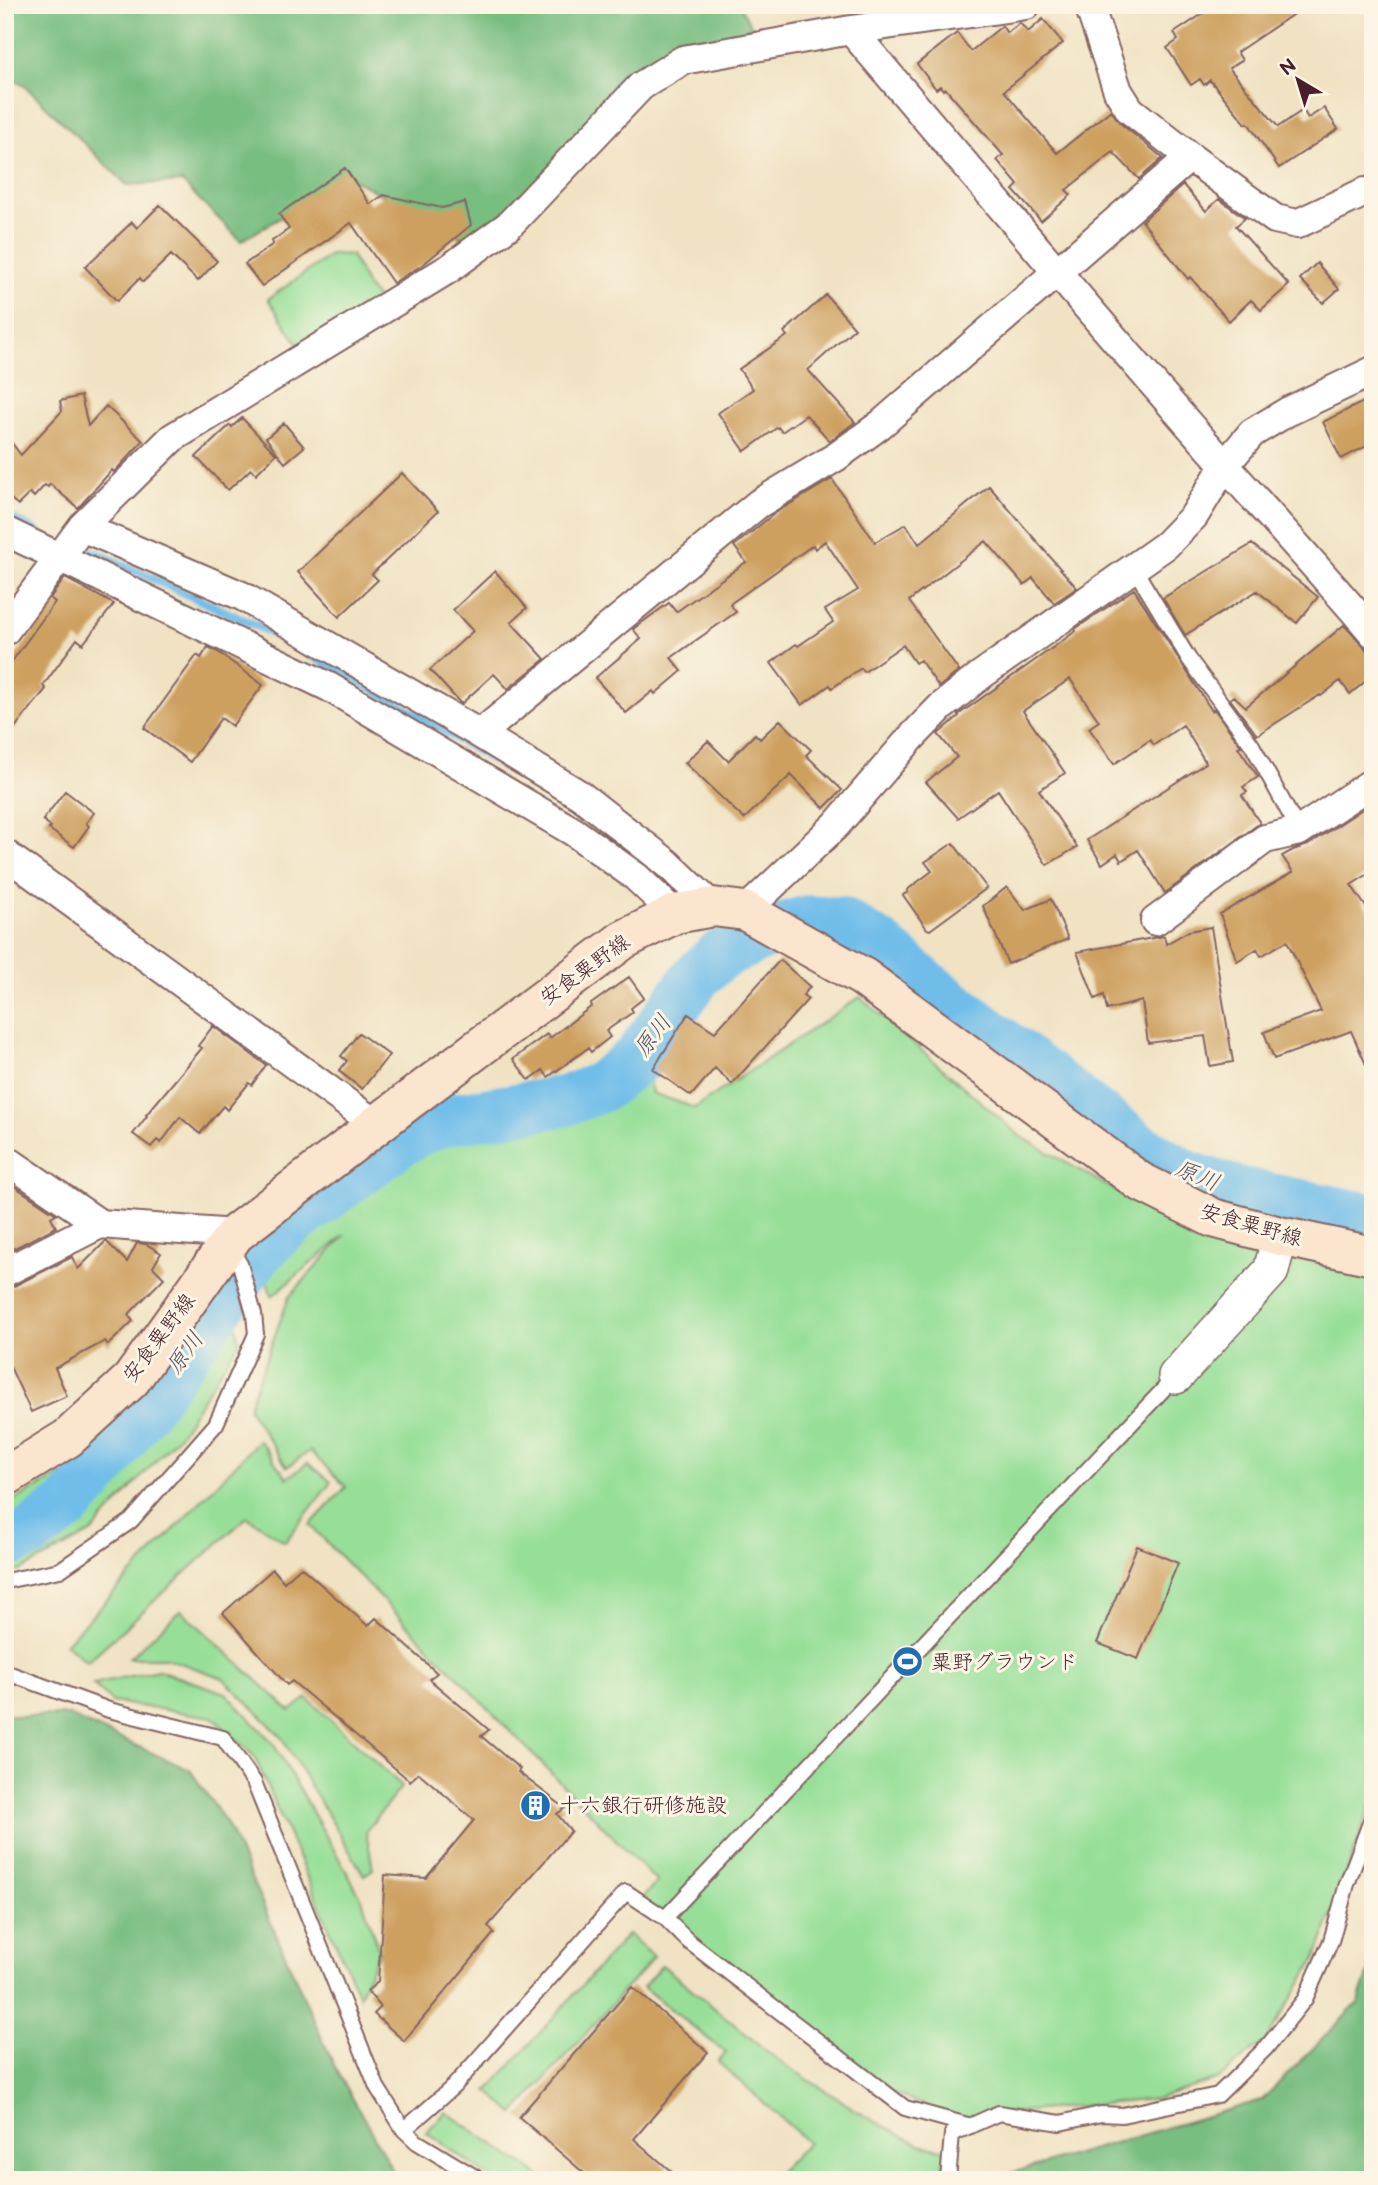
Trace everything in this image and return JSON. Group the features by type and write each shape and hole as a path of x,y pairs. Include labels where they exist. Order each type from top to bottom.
{"main road":[{"name":"安食粟野線","path":"5,1477 68,1438 131,1380 235,1248 377,1125 623,940 675,914 739,912 863,977 1139,1181 1213,1218 1373,1256"}],"street":[{"path":"5,631 82,527 172,438 450,268 509,225 641,86 683,60 962,10 1026,5"},
{"path":"1089,5 1118,91 1130,110 1275,219 1297,224 1365,192 1373,196"},
{"path":"851,30 1057,273 1373,633"},
{"path":"481,734 758,504 836,457 880,425 1190,157"},
{"path":"82,527 242,596 481,734 580,795 667,863 739,912 836,825 910,739 942,707 981,675 1166,545 1194,516 1225,465 1252,433 1287,412 1373,371"},
{"path":"5,531 329,687 574,832 636,877 675,914"},
{"path":"1155,921 1265,839 1299,831 1373,782"},
{"path":"5,854 377,1125"},
{"path":"5,1159 100,1224 235,1248"},
{"path":"5,1272 100,1224"},
{"path":"1176,1376 1271,1270 1280,1236"}],"lane":[{"path":"1134,568 1189,659 1252,745 1299,831"},
{"path":"5,1580 60,1570 131,1521 216,1424 256,1334 254,1314 235,1248"},
{"path":"665,1918 1176,1376"},
{"path":"5,1672 109,1710 223,1738 254,1782 377,2087 404,2130 416,2142 480,2180"},
{"path":"948,2180 952,2134 999,2113 1060,2123 1101,2114 1122,2115 1218,2095 1266,2048 1306,1999 1331,1941 1373,1815"},
{"path":"404,2130 454,2087 626,1892 665,1918 688,1941 905,2108 971,2126"}],"green space":[{"path":"5,5 739,5 752,27 659,65 474,245 349,177 241,241 182,182 127,185 23,84 5,75"},
{"path":"332,254 351,255 368,288 380,302 308,359 268,299"},
{"name":"粟野グラウンド","path":"860,997 1020,1136 1155,1213 1249,1247 1373,1275 1373,1799 1316,1958 1267,2039 1218,2079 1156,2099 955,2118 874,2085 637,1904 657,1882 310,1525 346,1487 310,1451 287,1467 248,1408 289,1297 345,1235 272,1296 255,1248 396,1133 464,1109 604,1089 629,1061 648,1076 652,1093 695,1108"},
{"path":"229,1285 239,1342 180,1434 91,1533 20,1571 5,1571 5,1505 72,1469 125,1413"},
{"path":"259,1440 287,1478 308,1463 331,1482 285,1542 247,1517 87,1662 65,1644"},
{"path":"181,1610 290,1711 307,1698 402,1786 366,1831 373,1869 364,1875 280,1735 223,1678 166,1658 129,1658"},
{"path":"158,1670 226,1693 273,1743 362,1899 379,1952 359,1996 254,1756 212,1717 112,1702 93,1684"},
{"path":"5,1714 68,1715 190,1770 227,1824 333,2063 398,2180 5,2180"},
{"path":"628,1934 654,1957 514,2114 488,2091"},
{"path":"1373,1959 1373,2180 987,2180 1262,2100 1359,2002"},
{"path":"662,1965 779,2061 868,2118 919,2144 946,2150 939,2180 771,2180 808,2142 718,2062 726,2053 643,1987"},
{"path":"446,2112 546,2180 494,2180 426,2132"}],"building":[{"path":"1216,5 1307,5 1237,52 1242,60 1229,68 1278,127 1303,110 1308,118 1324,108 1338,129 1279,168 1248,123 1246,124 1210,80 1204,85 1200,79 1191,85 1167,48 1178,40 1174,33"},
{"path":"1043,19 1063,43 1004,91 1057,153 1111,110 1120,123 1163,158 1139,179 1113,152 1066,190 1071,195 1041,221 1013,190 1018,185 997,160 1003,155 945,88 943,90 940,86 936,89 917,64 957,33 971,51 1002,26 1007,33 1020,23 1028,32"},
{"path":"345,168 370,204 384,195 442,208 465,202 471,225 421,266 393,283 351,223 262,286 245,264 289,229 279,214"},
{"path":"1183,185 1206,211 1219,199 1245,218 1236,226 1289,285 1261,310 1251,300 1229,321 1190,277 1188,279 1142,221"},
{"path":"160,205 217,261 198,281 171,255 143,282 140,278 117,301 85,267 132,222 137,228"},
{"path":"1317,263 1339,289 1323,303 1300,279"},
{"path":"826,295 855,328 808,370 855,422 830,441 806,415 782,432 778,427 745,451 718,413 753,389 739,369 787,336 784,332"},
{"path":"81,396 88,426 106,406 143,441 78,508 50,484 48,487 45,485 34,497 30,493 18,505 5,494 5,434 21,455 62,411 60,401"},
{"path":"1373,397 1373,443 1341,459 1323,422"},
{"path":"242,418 276,454 256,474 251,469 228,490 196,457 230,425 232,427"},
{"path":"284,423 304,447 285,463 266,438"},
{"path":"402,473 438,511 372,574 378,580 339,617 298,572"},
{"path":"832,479 875,542 906,524 919,544 989,486 1077,588 1054,603 1033,578 1024,585 986,541 909,601 959,671 939,687 920,660 915,663 903,645 864,672 861,668 802,705 771,663 833,622 825,610 858,590 825,541 815,549 813,545 730,604 736,612 671,658 682,671 655,694 653,691 626,713 595,678 641,639 633,629 669,603 676,612 746,562 734,546 775,513"},
{"path":"1252,544 1318,597 1297,623 1257,591 1185,635 1163,598"},
{"path":"495,571 527,608 511,622 545,659 508,689 494,674 461,704 430,670 473,631 453,610"},
{"path":"65,578 114,604 83,644 77,639 43,686 46,689 5,740 5,671 55,602 50,598"},
{"path":"1134,589 1212,711 1214,709 1241,746 1238,747 1258,777 1243,787 1247,792 1242,795 1260,823 1165,893 1138,850 1121,861 1117,854 1102,864 1087,840 1206,763 1183,725 1154,745 1150,740 1114,764 1089,728 1099,721 1070,679 1023,711 1065,773 1039,790 1077,847 1047,865 998,790 958,818 926,782 957,757 938,734 958,715"},
{"path":"1344,625 1373,657 1373,675 1350,694 1340,681 1321,696 1257,735 1230,699 1234,696 1246,707"},
{"path":"208,647 263,685 232,726 221,718 190,762 144,728 197,655 201,658"},
{"path":"780,720 811,750 806,755 842,790 824,808 791,775 744,819 685,763 708,741 728,761 755,734 760,739"},
{"path":"65,791 94,813 86,823 89,826 74,847 49,829 51,827 43,820"},
{"path":"1373,802 1373,871 1351,885 1373,917 1373,1080 1351,1031 1274,1059 1264,1032 1321,1011 1287,941 1261,956 1257,949 1237,961 1220,914 1293,872 1282,856 1308,845"},
{"path":"953,843 987,888 930,930 903,895 932,871 925,862"},
{"path":"1007,887 1025,910 1051,899 1068,939 1008,964 983,906"},
{"path":"1211,927 1233,1062 1210,1066 1205,1036 1148,1043 1142,1001 1107,1010 1104,995 1095,999 1077,952 1164,936 1166,944 1189,931"},
{"path":"780,960 810,987 803,995 808,999 732,1084 715,1068 691,1096 653,1069 688,1014 715,1032"},
{"path":"629,977 644,998 631,1008 633,1012 606,1031 610,1037 591,1052 588,1048 548,1077 543,1070 529,1080 513,1059 547,1034 550,1038"},
{"path":"213,1026 266,1065 252,1085 249,1083 227,1110 223,1106 200,1134 180,1117 161,1143 157,1140 151,1147 133,1134 202,1048 198,1046"},
{"path":"359,1033 389,1055 362,1089 339,1071 347,1061 341,1056"},
{"path":"5,1180 56,1214 51,1217 56,1227 5,1253"},
{"path":"106,1241 127,1262 137,1243 146,1244 161,1253 153,1267 164,1278 128,1315 133,1321 108,1345 105,1341 55,1368 67,1396 31,1412 5,1356 5,1288 72,1257 78,1269"},
{"path":"1137,1546 1178,1563 1138,1659 1097,1643"},
{"name":"十六銀行研修施設","path":"301,1567 368,1626 376,1618 437,1673 429,1679 489,1730 481,1736 520,1769 518,1772 565,1808 557,1814 571,1831 488,1926 494,1933 404,2041 374,2014 381,2007 367,1991 378,1982 385,1875 426,1878 474,1820 419,1773 410,1781 292,1681 287,1685 223,1613 273,1569 284,1582"},
{"path":"632,1987 708,2052 634,2139 681,2180 592,2180 519,2117"}],"waterway":[{"path":"5,515 38,532"},
{"path":"92,551 268,631 569,804"},
{"name":"原川","path":"5,1543 28,1535 66,1508 100,1470 257,1254 281,1230 393,1146 423,1128 450,1119 565,1101 601,1087 637,1059 697,976 719,956 773,930 806,921 841,922 882,947 925,984 1140,1148 1187,1176 1239,1192 1373,1219"}],"place":[{"name":"粟野グラウンド","path":"908,1662"},
{"name":"十六銀行研修施設","path":"536,1805"}]}
